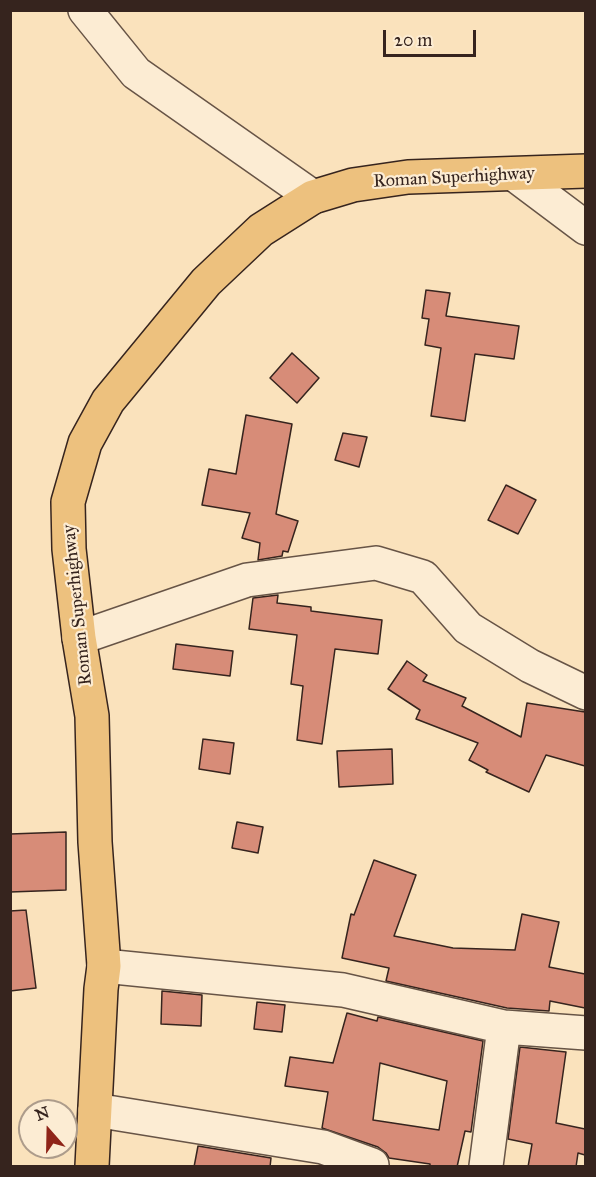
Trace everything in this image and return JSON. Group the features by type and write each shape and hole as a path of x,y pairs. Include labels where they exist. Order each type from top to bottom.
{"main road":[{"name":"Roman Superhighway","path":"92,1167 104,966 95,842 92,716 79,638 69,549 68,502 85,443 108,401 206,282 261,230 313,197 353,184 408,177 585,171"}],"street":[{"path":"85,10 136,73 313,197"},
{"path":"514,174 585,228"},
{"path":"79,638 247,580 376,563 423,577 468,628 530,666 585,693"},
{"path":"104,966 343,990 504,1027 585,1033"},
{"path":"486,1167 504,1027"},
{"path":"95,1110 323,1147 372,1165"}],"building":[{"path":"426,290 450,293 446,316 519,326 514,359 475,354 465,421 431,416 441,348 425,345 429,319 422,318"},
{"path":"292,353 319,378 297,403 270,378"},
{"path":"246,415 292,424 276,514 298,521 288,552 283,551 282,556 258,560 260,543 242,538 250,513 202,505 209,469 236,474"},
{"path":"343,433 367,437 359,467 335,460"},
{"path":"506,485 536,500 518,534 488,520"},
{"path":"278,595 277,603 311,607 311,611 382,620 378,654 335,649 322,744 297,740 303,686 291,684 297,635 249,629 253,598"},
{"path":"176,644 233,651 230,676 173,669"},
{"path":"407,661 427,675 423,681 466,698 462,706 521,737 527,703 585,712 585,766 546,755 529,792 486,772 488,770 469,760 478,743 416,719 420,710 388,689"},
{"path":"203,739 234,743 230,774 199,769"},
{"path":"392,749 393,784 339,787 337,751"},
{"path":"237,822 263,827 258,853 232,848"},
{"path":"66,832 66,890 10,892 10,834"},
{"path":"374,860 416,875 394,936 453,948 515,950 522,914 559,922 549,967 585,974 585,1008 550,1001 549,1011 507,1008 386,981 389,968 342,958 351,914 354,915"},
{"path":"26,910 36,988 10,991 10,911"},
{"path":"162,991 202,995 201,1026 161,1024"},
{"path":"257,1002 285,1005 282,1032 254,1029"},
{"path":"347,1013 377,1021 378,1017 483,1041 471,1132 465,1131 457,1167 430,1167 430,1164 389,1158 378,1147 322,1128 328,1092 285,1086 290,1057 333,1063","holes":["380,1063 447,1081 439,1130 373,1120"]},
{"path":"520,1047 566,1052 556,1123 585,1129 585,1155 578,1153 576,1167 528,1167 532,1144 508,1139"},
{"path":"198,1146 271,1158 270,1167 194,1167"}]}
